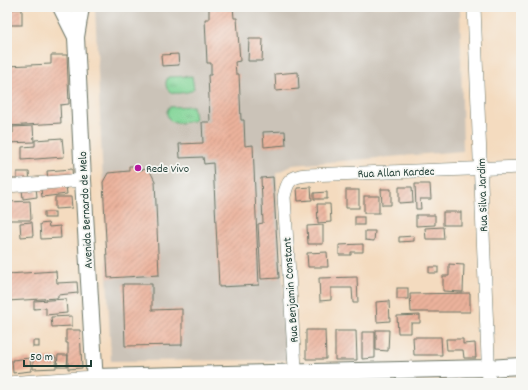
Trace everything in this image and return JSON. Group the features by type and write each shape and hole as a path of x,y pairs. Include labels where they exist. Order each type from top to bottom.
{"main road":[{"path":"61,7 76,37"},
{"path":"76,37 80,7"},
{"name":"Avenida Bernardo de Melo","path":"76,37 94,380"},
{"path":"94,380 488,375 521,366"}],"street":[{"name":"Rua Silva Jardim","path":"474,7 488,375"},
{"name":"Rua Allan Kardec","path":"284,197 286,187 290,180 298,175 521,167"},
{"path":"7,186 83,180"},
{"name":"Rua Benjamin Constant","path":"284,197 296,378"},
{"path":"7,383 94,380"}],"shaded area":[{"path":"95,7 460,7 463,151 293,165 276,173 288,360 111,361"}],"green space":[{"path":"192,76 194,89 192,91 175,93 169,91 166,87 168,77"},
{"path":"193,106 195,119 193,121 176,123 172,122 167,116 169,107"}],"building":[{"path":"209,7 233,7 234,18 237,18 240,61 235,62 236,74 239,74 241,120 244,120 245,146 253,145 259,285 219,287 213,163 204,164 203,157 180,158 179,144 203,143 202,122 210,122 208,75 211,75 211,63 207,63 205,19 209,19"},
{"path":"7,9 22,9 22,25 7,25"},
{"path":"249,39 263,39 262,61 248,61"},
{"path":"178,54 179,65 162,66 161,55"},
{"path":"51,55 67,55 69,104 60,105 61,123 7,126 7,66 51,64"},
{"path":"298,72 299,89 276,91 275,74"},
{"path":"33,126 34,142 7,143 7,134 13,133 13,127"},
{"path":"285,131 286,145 264,147 263,132"},
{"path":"62,138 64,157 22,160 22,147 35,146 35,140"},
{"path":"129,166 137,166 137,170 149,169 155,181 159,275 108,278 103,182 108,173 129,171"},
{"path":"72,169 73,178 48,181 47,171"},
{"path":"17,172 29,172 30,182 17,183"},
{"path":"273,177 279,278 261,279 258,224 263,223 261,178"},
{"path":"415,184 430,184 431,199 420,199 421,209 416,209"},
{"path":"66,186 67,194 42,197 41,189"},
{"path":"36,187 37,197 23,199 22,189"},
{"path":"311,187 312,200 298,201 297,188"},
{"path":"399,187 412,187 413,202 399,203"},
{"path":"381,189 391,189 391,205 382,205"},
{"path":"346,190 359,190 359,208 346,208"},
{"path":"327,192 327,199 314,199 314,193"},
{"path":"364,196 379,196 379,213 364,213"},
{"path":"55,197 71,197 72,208 55,209"},
{"path":"30,201 31,220 7,220 7,202"},
{"path":"317,204 330,204 331,222 318,223"},
{"path":"44,212 55,212 55,218 44,218"},
{"path":"443,212 461,212 461,225 443,225"},
{"path":"416,215 435,215 435,225 416,226"},
{"path":"355,217 364,217 364,225 355,225"},
{"path":"32,222 33,236 21,237 20,223"},
{"path":"48,223 49,227 60,226 61,238 41,239 40,224"},
{"path":"323,225 323,244 308,244 307,226"},
{"path":"443,227 444,239 426,239 425,228"},
{"path":"365,231 375,231 374,241 365,240"},
{"path":"414,236 414,241 399,242 399,237"},
{"path":"363,244 363,252 351,252 351,255 339,255 339,245"},
{"path":"327,252 328,267 308,267 307,253"},
{"path":"449,264 464,265 463,292 443,291 443,276 449,276"},
{"path":"429,267 438,267 438,273 429,273"},
{"path":"56,271 57,283 77,282 78,293 58,295 58,298 7,301 7,274"},
{"path":"357,277 358,303 353,303 352,288 331,288 331,300 320,301 319,278"},
{"path":"123,284 152,284 152,310 182,309 182,345 125,346"},
{"path":"397,288 408,288 408,299 397,299"},
{"path":"470,293 470,312 411,312 410,294"},
{"path":"66,299 67,313 46,315 46,308 34,309 34,301"},
{"path":"389,301 390,321 377,322 376,302"},
{"path":"420,315 420,323 411,323 411,333 398,333 397,316"},
{"path":"72,316 72,326 52,327 51,317"},
{"path":"66,330 80,330 82,368 68,369 68,343 66,343"},
{"path":"306,330 325,330 326,359 306,359"},
{"path":"376,330 389,330 388,351 376,350"},
{"path":"335,331 356,331 357,360 335,360"},
{"path":"362,332 375,332 375,358 362,359"},
{"path":"413,337 441,337 442,355 414,355"},
{"path":"446,339 463,339 463,344 475,343 476,358 464,358 463,350 447,350"},
{"path":"33,341 39,341 39,347 33,347"},
{"path":"58,355 68,355 67,366 57,366"},
{"path":"56,357 56,368 33,369 33,358"},
{"path":"30,358 31,371 13,373 12,360"},
{"path":"467,376 467,383 441,383 441,377"}],"place":[{"name":"Rede Vivo","path":"138,168"}]}
